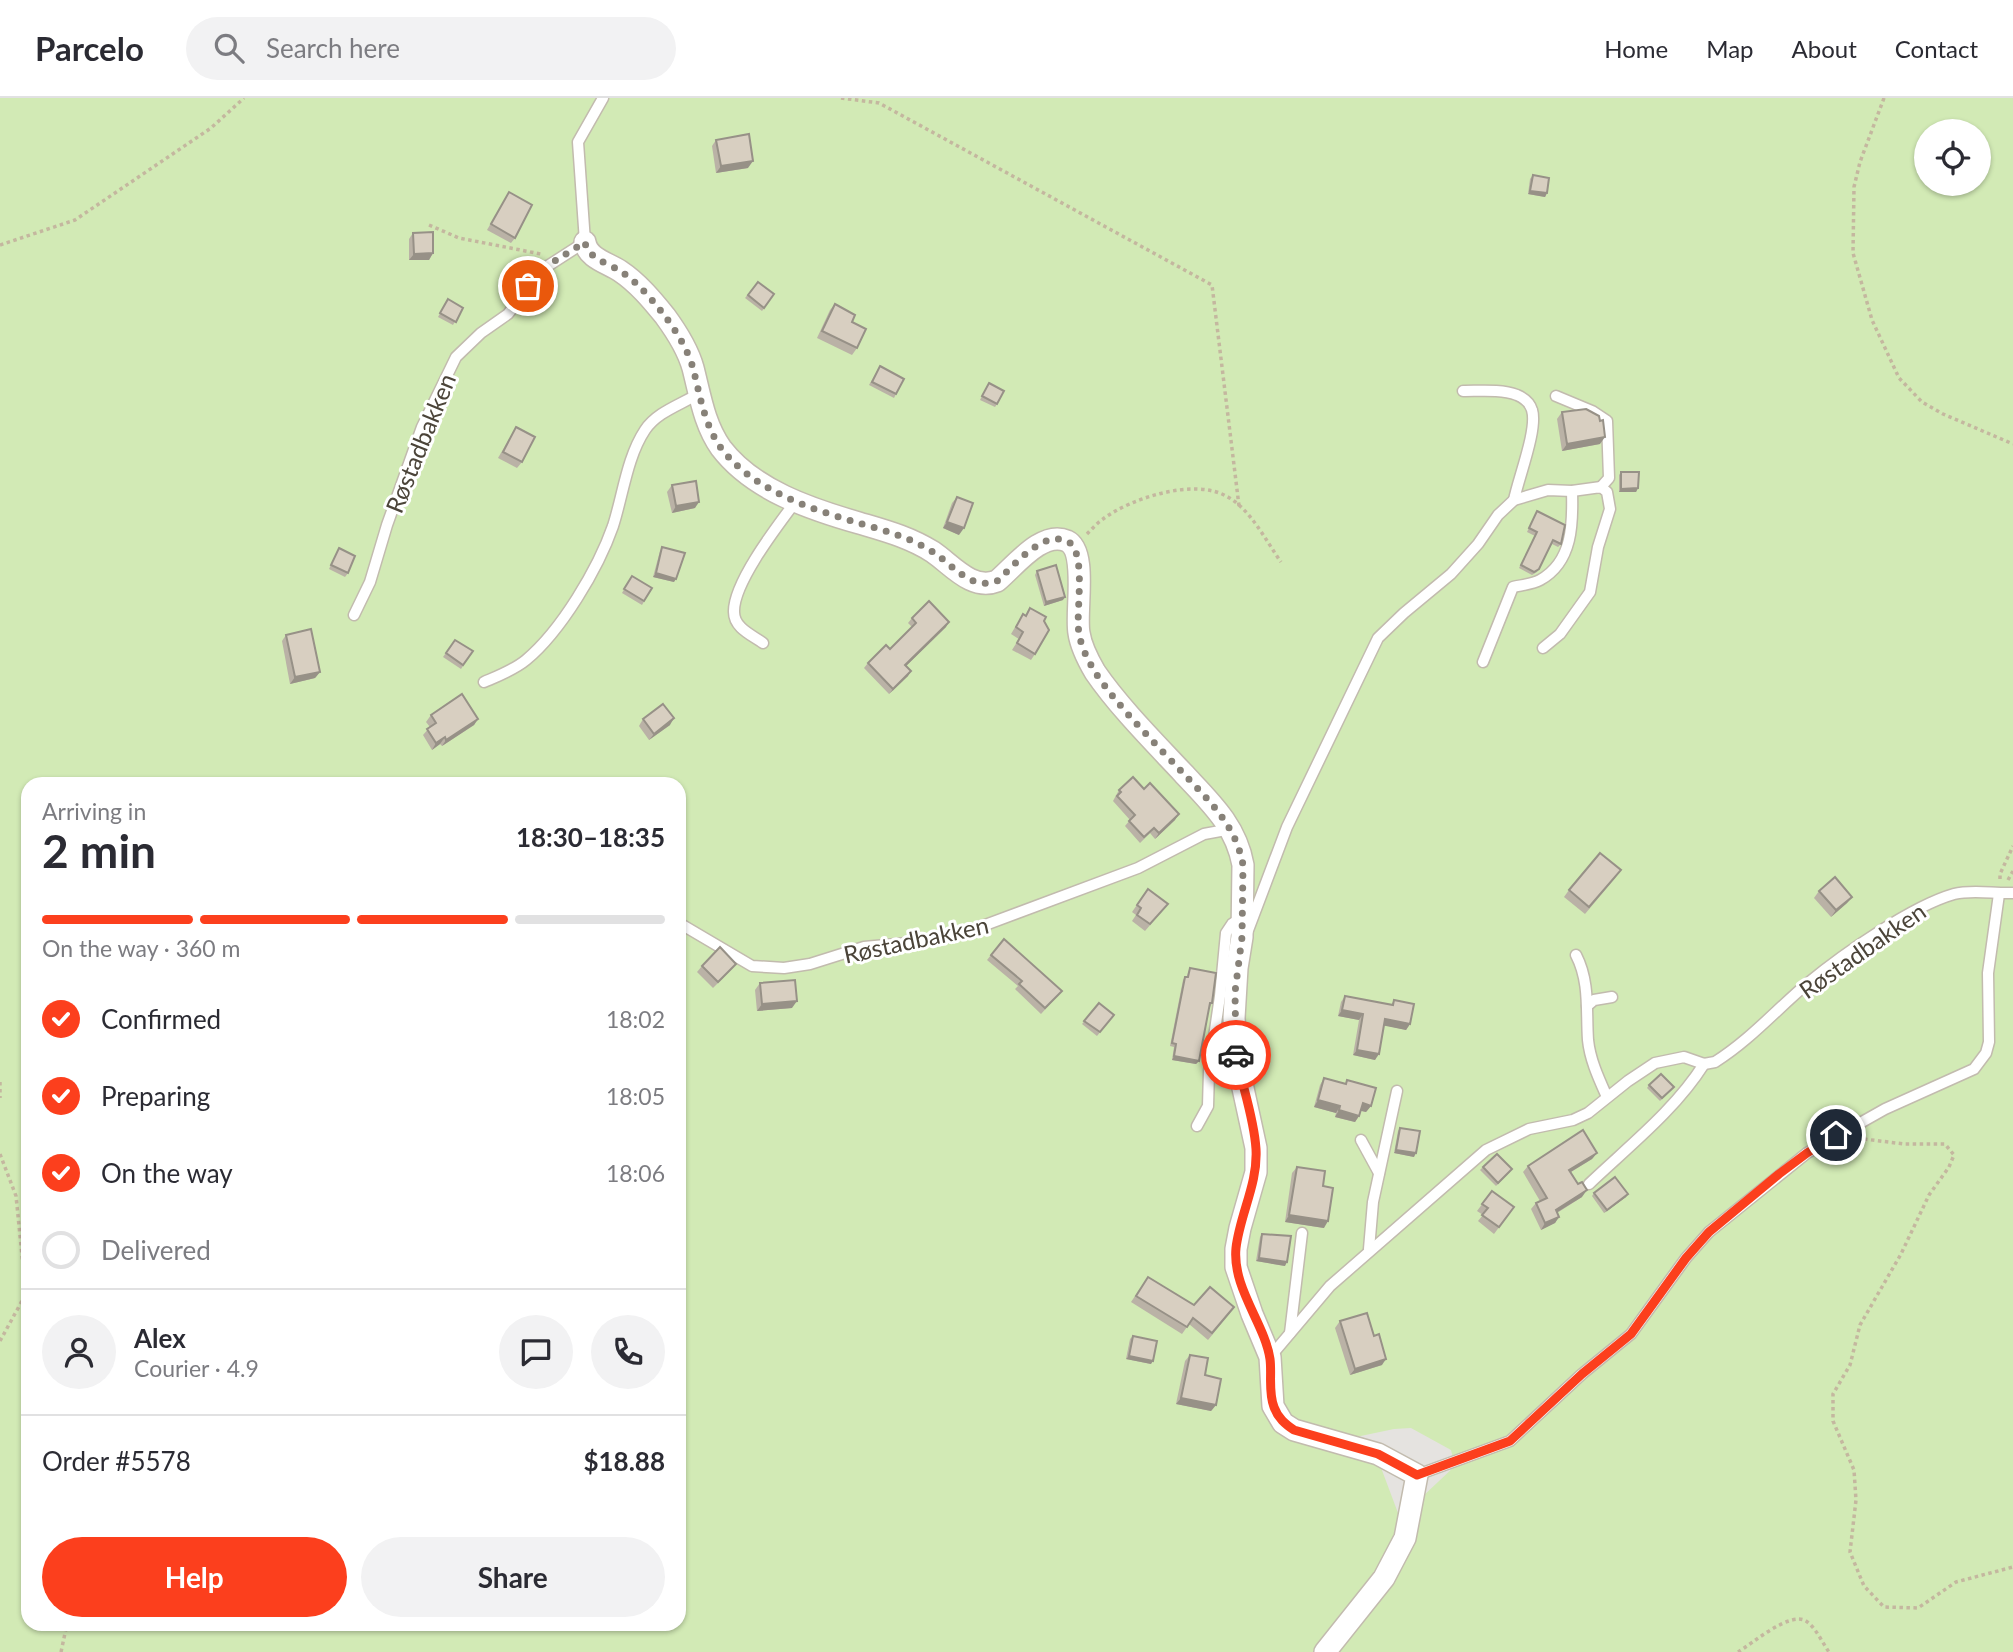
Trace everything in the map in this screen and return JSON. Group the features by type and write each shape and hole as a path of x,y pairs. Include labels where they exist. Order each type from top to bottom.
{"street":[{"path":"585,242 589,252 622,272 666,318 688,355 698,394 715,437 728,455 751,477 796,501 859,524 897,533 934,553 965,577 978,583 989,584 997,581 1041,542 1057,539 1069,542 1075,549 1079,563 1078,632 1088,659 1097,674 1210,801 1231,829 1243,865 1235,992 1236,1056 1256,1148 1256,1172 1240,1228 1236,1267 1270,1357 1273,1406 1283,1423 1294,1430 1378,1454 1417,1475 1405,1538 1384,1578 1325,1652"}],"lane":[{"path":"585,242 578,142 603,98"},
{"name":"Røstadbakken","path":"354,615 370,582 409,461 444,377 456,357 481,333 508,314 542,269 585,242"},
{"path":"1463,391 1504,391 1518,395 1533,411 1533,424 1514,500"},
{"path":"484,682 525,662 562,622 606,542 645,429 656,417 698,394"},
{"path":"1197,1126 1208,1106 1209,1071 1226,933 1232,924 1241,928 1252,923 1287,827 1373,647 1386,629 1451,574 1478,544 1498,515 1514,500 1548,490 1572,491 1601,487 1609,478 1607,421 1592,411 1556,396"},
{"path":"1543,648 1560,634 1590,592 1598,547 1610,509 1607,492 1601,487"},
{"path":"1483,662 1513,587 1540,580 1561,563 1570,540 1572,491"},
{"path":"763,643 740,627 733,613 738,595 755,560 796,501"},
{"name":"Røstadbakken","path":"686,927 752,965 784,968 810,964 864,947 927,941 961,934 1138,867 1204,834 1231,829"},
{"name":"Røstadbakken","path":"1589,1184 1668,1109 1704,1064 1715,1062 1728,1054 1774,1016 1808,983 1917,909 1957,893 2013,893"},
{"path":"1417,1475 1510,1441 1582,1374 1631,1334 1686,1258 1709,1232 1807,1153 1885,1109 1974,1069 1986,1053 1989,1042 1988,973 1999,894"},
{"path":"1576,955 1586,984 1588,1042 1596,1072 1607,1097"},
{"path":"1587,1006 1594,1000 1612,997"},
{"path":"1270,1357 1290,1336 1307,1311 1369,1249 1492,1146 1529,1129 1573,1120 1588,1113 1655,1063 1684,1058 1704,1064"},
{"path":"1369,1249 1373,1202 1396,1091"},
{"path":"1361,1140 1379,1173"},
{"path":"1290,1336 1301,1233"}],"path":[{"path":"0,245 75,220 211,128 244,98"},
{"path":"841,98 879,103 1212,285 1240,506"},
{"path":"1884,98 1853,187 1853,253 1872,320 1899,378 1922,402 2013,444"},
{"path":"429,225 458,237 495,247 535,252 555,260"},
{"path":"1075,549 1104,518 1152,495 1176,490 1213,491 1227,496 1240,506 1281,562"},
{"path":"1999,894 2000,874 2013,846"},
{"path":"0,1082 0,1098"},
{"path":"1836,1135 1904,1144 1945,1144 1954,1155 1949,1167 1929,1195 1901,1254 1860,1325 1850,1365 1833,1394 1833,1421 1854,1469 1856,1500 1850,1552 1864,1586 1884,1607 1917,1608 1956,1582 2013,1567"},
{"path":"0,1154 16,1196 21,1246"},
{"path":"0,1341 21,1304"},
{"path":"1738,1652 1794,1618 1805,1620 1829,1652"},
{"path":"61,1652 66,1631"}],"green space":[{"path":"0,98 2013,98 2013,1652 0,1652"}],"shaded area":[{"path":"1411,1428 1451,1450 1455,1466 1401,1521 1380,1465 1356,1437"}],"building":[{"path":"749,134 753,161 721,166 716,140"},
{"path":"1533,175 1549,178 1547,193 1530,191"},
{"path":"509,192 532,205 515,238 491,224"},
{"path":"433,232 433,253 414,254 413,233"},
{"path":"758,282 774,294 764,308 748,295"},
{"path":"448,299 463,308 456,322 440,313"},
{"path":"835,304 855,315 852,322 866,329 857,348 822,331"},
{"path":"880,366 904,379 896,394 872,382"},
{"path":"989,383 1004,391 997,404 982,396"},
{"path":"1586,409 1599,416 1600,421 1603,420 1605,437 1567,444 1562,412"},
{"path":"516,427 535,437 522,462 503,452"},
{"path":"1621,472 1639,472 1638,488 1621,489"},
{"path":"696,481 699,502 676,506 672,485"},
{"path":"957,497 973,503 964,528 947,522"},
{"path":"1537,511 1565,525 1561,544 1553,540 1539,569 1534,572 1521,565 1537,532 1529,528"},
{"path":"662,547 685,553 676,579 656,573"},
{"path":"339,548 355,556 348,573 331,565"},
{"path":"1056,565 1065,597 1046,602 1037,571"},
{"path":"632,576 652,588 644,601 624,589"},
{"path":"929,601 949,622 905,665 911,671 893,689 868,663 886,645 890,649 916,623 912,618"},
{"path":"1030,608 1046,617 1044,621 1049,630 1035,654 1017,643 1023,632 1016,627"},
{"path":"311,629 320,672 295,677 286,635"},
{"path":"455,640 473,651 463,665 446,653"},
{"path":"462,694 478,719 446,740 445,737 436,743 427,729 436,723 431,715"},
{"path":"663,704 674,718 654,734 643,719"},
{"path":"1133,777 1144,789 1150,783 1179,814 1159,833 1154,828 1144,837 1129,821 1135,815 1117,796 1121,792 1119,790"},
{"path":"1600,853 1621,870 1589,907 1569,890"},
{"path":"1835,877 1852,897 1836,910 1819,891"},
{"path":"1148,889 1168,904 1150,924 1137,915 1141,908 1137,905"},
{"path":"1004,939 1062,991 1045,1008 1019,984 1022,981 991,955"},
{"path":"720,947 736,964 718,982 702,966"},
{"path":"1190,968 1216,973 1199,1061 1174,1056 1176,1044 1172,1043 1185,977 1188,977"},
{"path":"795,980 797,1001 762,1004 760,983"},
{"path":"1345,996 1393,1005 1394,1000 1414,1004 1410,1024 1385,1019 1379,1054 1357,1050 1363,1014 1342,1010"},
{"path":"1099,1003 1114,1015 1100,1032 1084,1021"},
{"path":"1661,1074 1674,1087 1662,1098 1649,1085"},
{"path":"1324,1078 1346,1084 1347,1080 1376,1088 1371,1106 1363,1103 1359,1116 1339,1110 1340,1106 1318,1100"},
{"path":"1400,1128 1420,1131 1416,1153 1396,1150"},
{"path":"1583,1130 1597,1153 1569,1170 1578,1184 1582,1182 1587,1190 1556,1210 1559,1217 1545,1223 1536,1203 1547,1198 1528,1166"},
{"path":"1497,1154 1512,1169 1498,1183 1483,1167"},
{"path":"1297,1167 1325,1171 1323,1186 1333,1188 1328,1221 1289,1215"},
{"path":"1615,1177 1628,1194 1607,1210 1594,1193"},
{"path":"1492,1191 1514,1207 1499,1227 1482,1215 1488,1208 1482,1204"},
{"path":"1262,1234 1291,1236 1287,1262 1259,1258"},
{"path":"1148,1277 1194,1305 1210,1287 1234,1307 1212,1333 1193,1318 1187,1327 1136,1296"},
{"path":"1367,1313 1374,1336 1379,1334 1386,1359 1355,1369 1340,1321"},
{"path":"1133,1336 1157,1341 1153,1361 1129,1356"},
{"path":"1190,1355 1208,1358 1205,1375 1221,1379 1216,1405 1181,1398"}],"way so far":[{"path":"528,286 542,269 585,242 589,252 622,272 644,292 675,330 688,355 702,407 721,447 751,477 775,492 859,524 897,533 934,553 965,577 978,583 989,584 997,581 1041,542 1057,539 1069,542 1075,549 1079,563 1078,632 1088,659 1097,674 1142,728 1220,813 1231,829 1241,854 1242,937 1235,992 1236,1055"}],"route":[{"path":"1236,1055 1256,1148 1256,1172 1240,1228 1236,1267 1270,1357 1273,1406 1283,1423 1294,1430 1378,1454 1417,1475 1510,1441 1582,1374 1631,1334 1686,1258 1709,1232 1779,1174 1836,1135"}]}
